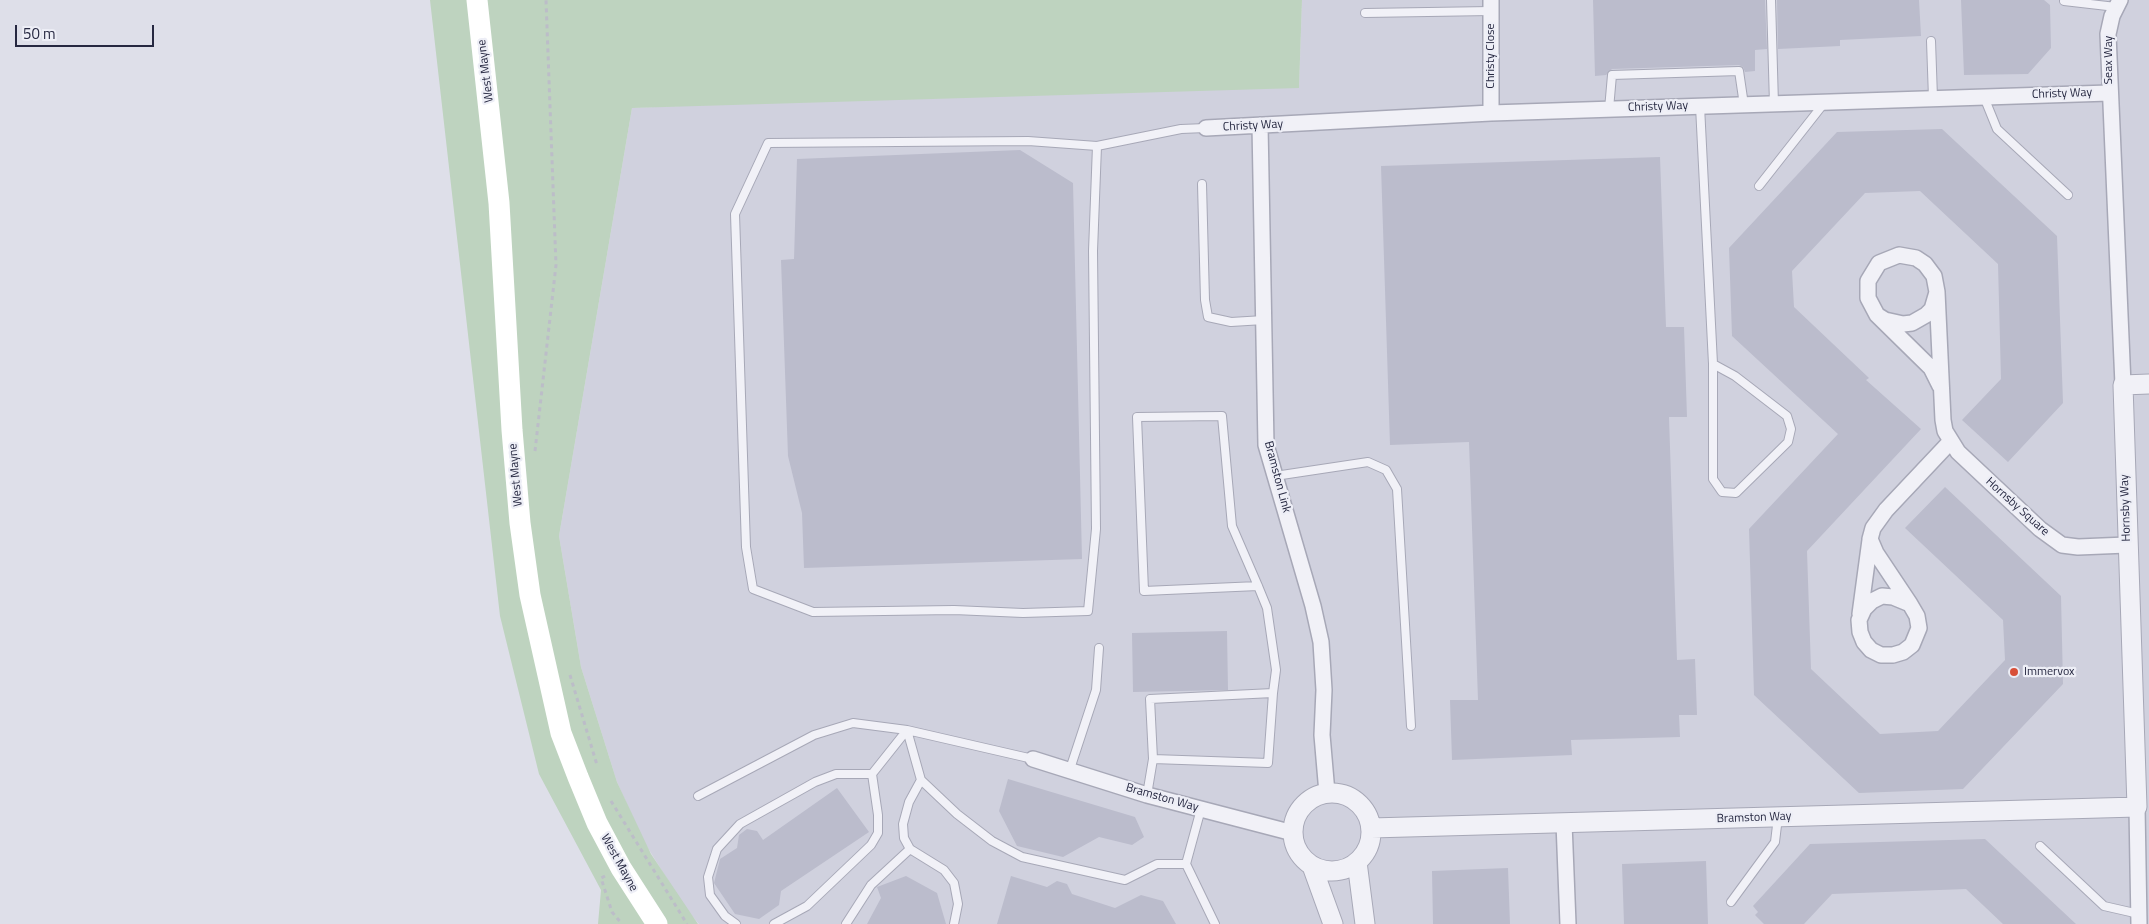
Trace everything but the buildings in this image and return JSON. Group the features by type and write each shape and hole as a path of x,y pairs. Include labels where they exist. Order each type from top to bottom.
{"main road":[{"name":"West Mayne","path":"477,0 497,184 512,430 520,523 530,595 545,671 561,733 597,823 621,868 657,924"}],"street":[{"name":"Seax Way","path":"2109,93 2108,34 2118,4"},
{"name":"Christy Close","path":"1491,5 1491,113"},
{"name":"Christy Way","path":"1206,128 1491,113 2109,93"},
{"name":"Hornsby Way","path":"2109,93 2123,385 2136,807 2144,886 2139,919"},
{"name":"Bramston Link","path":"1260,125 1266,445 1314,606 1321,642 1324,690 1322,735 1327,793"},
{"name":"Hornsby Square","path":"1942,394 1931,368 1878,315 1868,298 1868,281 1874,270 1889,258 1909,256 1925,264 1934,276 1937,292 1942,394 1943,420 1951,441 1970,464 2040,530 2062,545 2078,547 2127,546"},
{"path":"1878,315 1894,323 1912,324 1920,320 1932,309 1937,292"},
{"path":"2123,385 2149,384"},
{"path":"1870,539 1876,553 1917,616 1917,635 1912,645 1903,652 1893,655 1881,655 1871,650 1864,642 1860,632 1870,539 1873,528 1886,510 1951,441"},
{"path":"1860,620 1868,605 1882,596 1893,597 1910,604"},
{"name":"Bramston Way","path":"1032,759 1070,769 1147,795 1293,833"},
{"path":"1312,866 1334,871 1343,869 1357,862 1369,844 1371,828 1364,809 1354,800 1345,796 1327,793 1316,796 1299,811 1294,821 1293,833 1299,854 1312,866 1333,924"},
{"name":"Bramston Way","path":"1371,828 2136,807"},
{"path":"1564,823 1568,924"},
{"path":"1357,862 1365,924"}],"lane":[{"path":"1771,0 1774,104"},
{"path":"2064,1 2118,4"},
{"path":"1365,13 1491,5"},
{"path":"1931,41 1933,98"},
{"path":"1609,109 1612,75 1621,74 1739,71 1744,104"},
{"path":"1984,97 1997,129 2068,195"},
{"path":"1759,186 1825,102"},
{"path":"1700,106 1713,364 1713,479 1722,492 1736,493 1788,442 1791,429 1787,416 1735,376 1713,364"},
{"path":"1097,146 1093,251 1096,529 1088,611 1023,613 954,610 813,612 754,589 746,547 735,214 768,143 1028,141 1097,146 1181,129 1206,128"},
{"path":"1202,184 1205,300 1208,317 1230,322 1264,320"},
{"path":"1152,759 1268,763 1276,670 1267,608 1258,586 1232,526 1222,416 1137,416 1144,591 1258,586"},
{"path":"1275,476 1368,462 1386,470 1397,489 1412,726"},
{"path":"1070,769 1096,690 1099,648"},
{"path":"1147,795 1152,759 1150,699 1273,693"},
{"path":"698,796 814,735 853,723 907,730 1032,759"},
{"path":"774,924 807,906 871,845 878,833 878,815 872,774 907,730"},
{"path":"907,730 921,780 957,814 992,842 1022,857 1126,880 1157,864 1186,864"},
{"path":"736,924 725,916 710,896 708,877 717,849 740,824 815,782 836,774 872,774"},
{"path":"921,780 908,802 903,824 904,838 910,849 944,870 954,883 958,904 954,924"},
{"path":"1201,809 1186,864 1215,924"},
{"path":"1731,902 1775,842 1778,817"},
{"path":"2040,846 2104,906 2139,919"},
{"path":"846,924 871,885 910,849"}],"path":[{"path":"534,459 556,265 546,0"},
{"path":"568,667 598,771"},
{"path":"609,798 687,924"},
{"path":"621,868 602,878 612,912 622,924"}],"shaded area":[{"path":"1302,0 2149,0 2149,924 699,924 685,908 643,840 617,782 581,667 559,536 632,108 1062,90 1299,87"}],"green space":[{"path":"430,0 1302,0 1299,88 632,108 559,536 581,667 617,782 651,854 698,924 598,924 601,890 539,774 500,616"}],"place":[{"name":"Immervox","path":"2014,672"}]}
